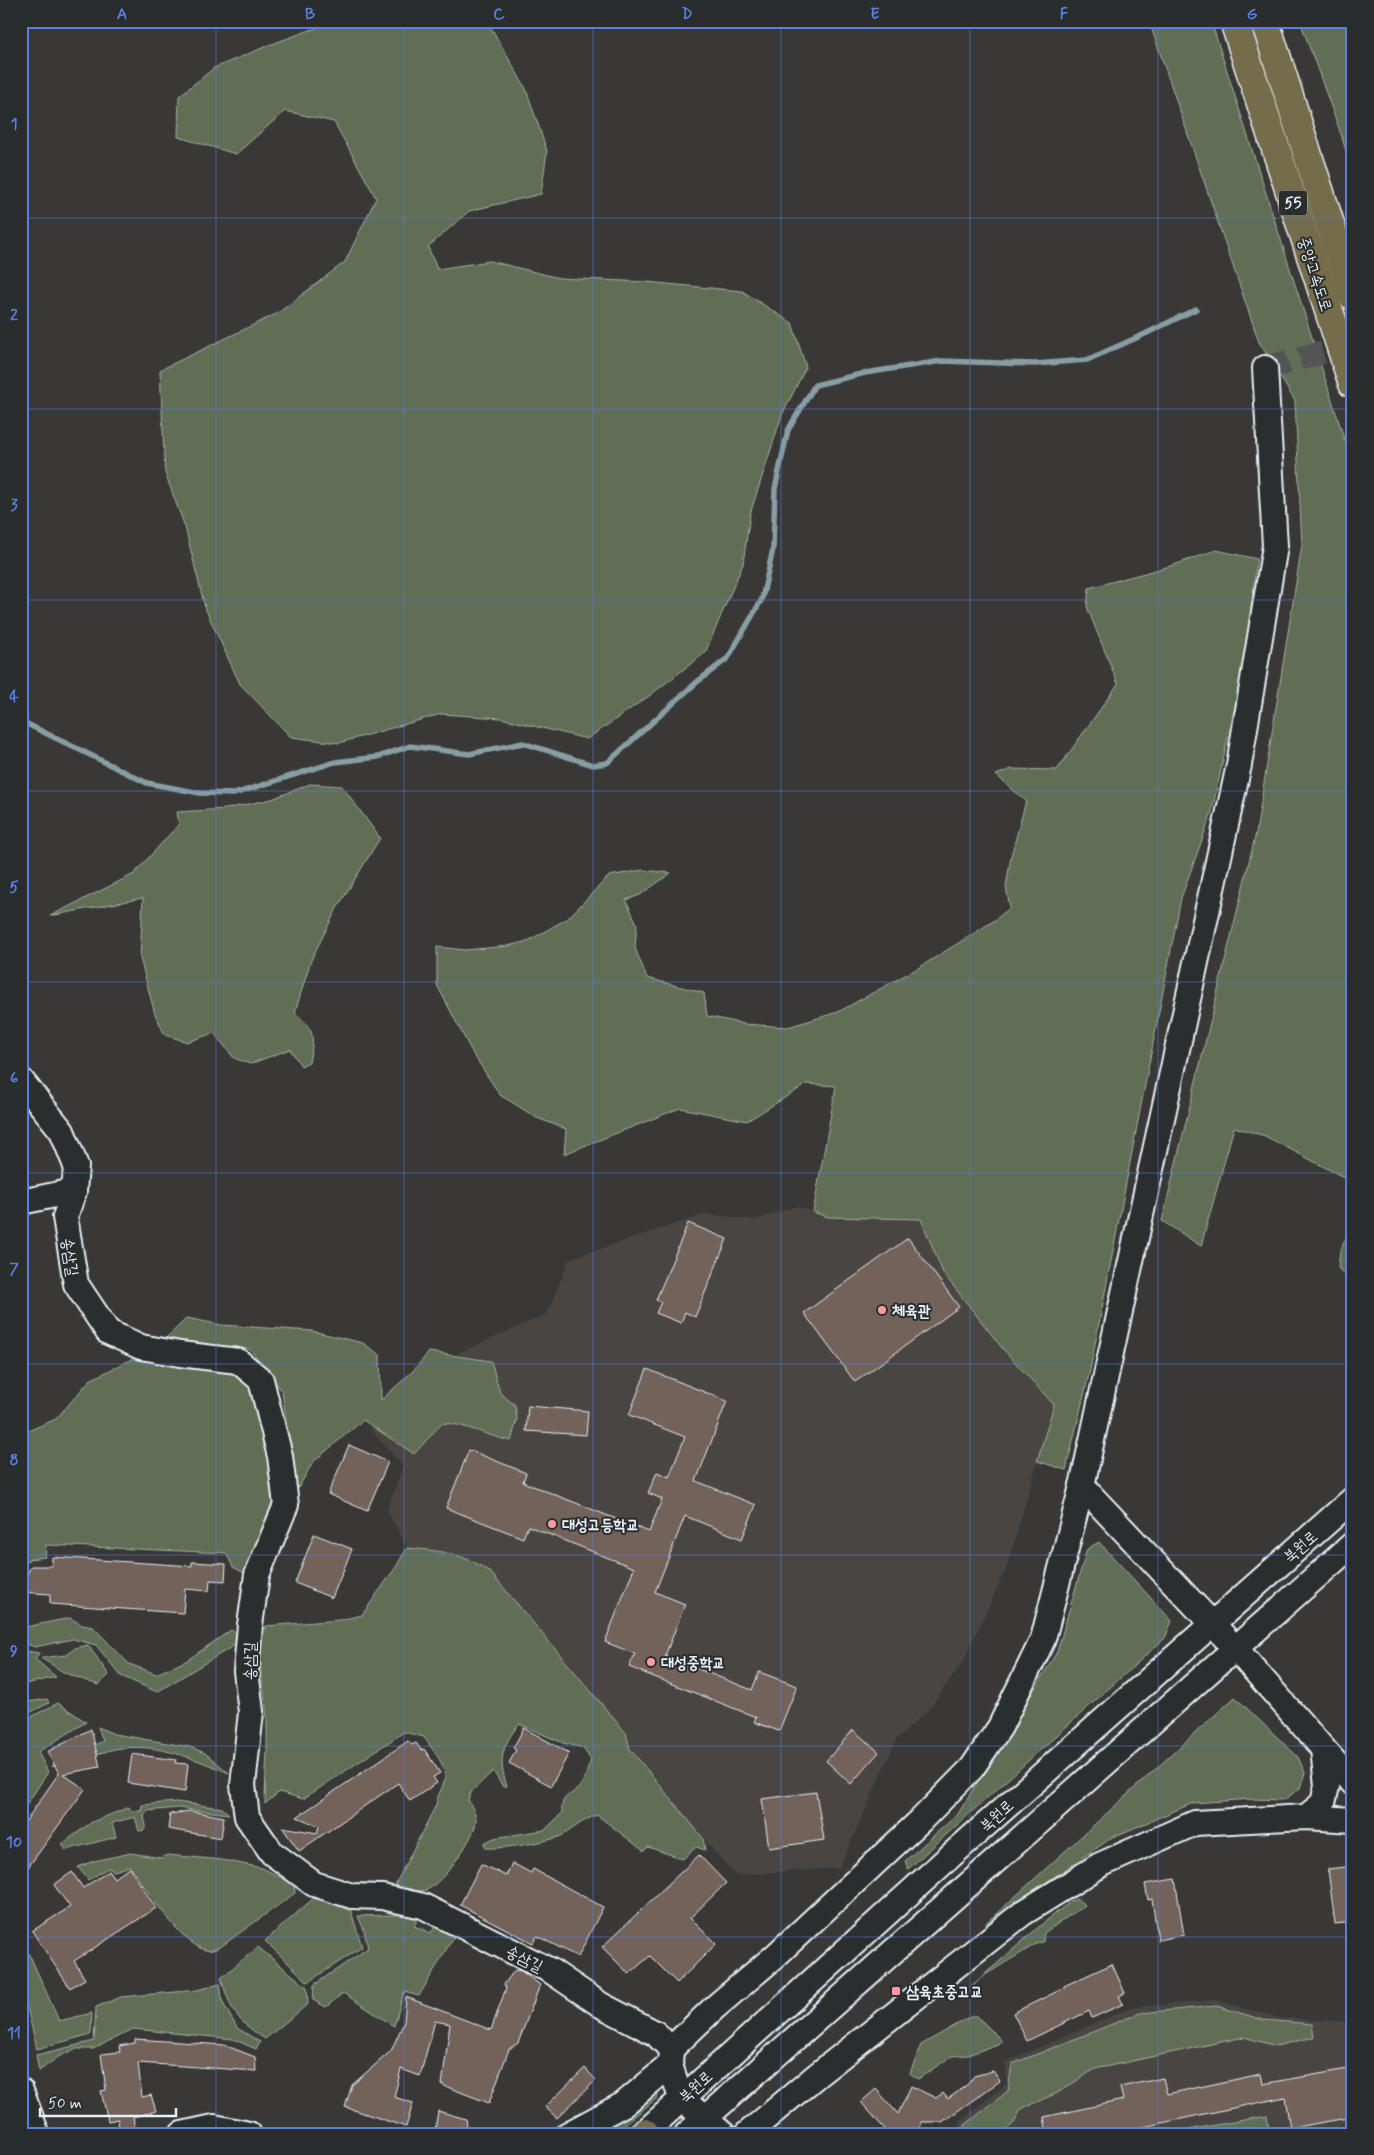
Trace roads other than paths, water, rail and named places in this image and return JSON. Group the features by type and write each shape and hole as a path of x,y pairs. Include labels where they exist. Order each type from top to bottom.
{"highway":[{"name":"중앙고속도로","path":"1234,21 1353,384"},
{"name":"중앙고속도로","path":"1265,21 1353,296"}],"street":[{"path":"568,2134 624,2104 671,2057 714,2008 774,1957 920,1821 972,1768 1000,1726 1042,1639 1082,1486 1242,746 1275,546 1266,368"},
{"name":"송삼길","path":"21,1080 62,1131 76,1166 74,1191 65,1217 76,1284 108,1332 141,1347 238,1361 261,1380 280,1456 286,1504 256,1575 246,1671 252,1712 243,1786 247,1818 272,1853 314,1884 352,1896 382,1898 423,1906 551,1971 601,2005 656,2033 671,2057 681,2098 696,2126 723,2134"},
{"path":"21,1202 74,1191"},
{"path":"1082,1486 1236,1649 1353,1783"},
{"name":"북원로","path":"644,2133 1353,1499"},
{"name":"북원로","path":"696,2126 1353,1544"},
{"path":"1306,1817 1323,1803 1327,1786 1323,1749"},
{"path":"747,2134 823,2070 1023,1913 1100,1866 1195,1823 1306,1817 1353,1820"},
{"path":"21,2091 38,2134"},
{"path":"182,2134 214,2128 249,2134"}],"waterway":[{"path":"21,721 147,783 200,793 234,794 335,762 378,757 410,746 469,754 523,743 593,765 607,763 697,682 728,658 762,599 773,549 775,489 788,430 815,385 865,373 942,361 1035,364 1087,360 1196,309"}],"tunnel":[{"path":"1265,368 1353,344"}],"place":[{"name":"체육관","path":"882,1310"},
{"name":"대성고등학교","path":"552,1524"},
{"name":"대성중학교","path":"651,1662"},
{"name":"삼육초중고교","path":"896,1991"}]}
